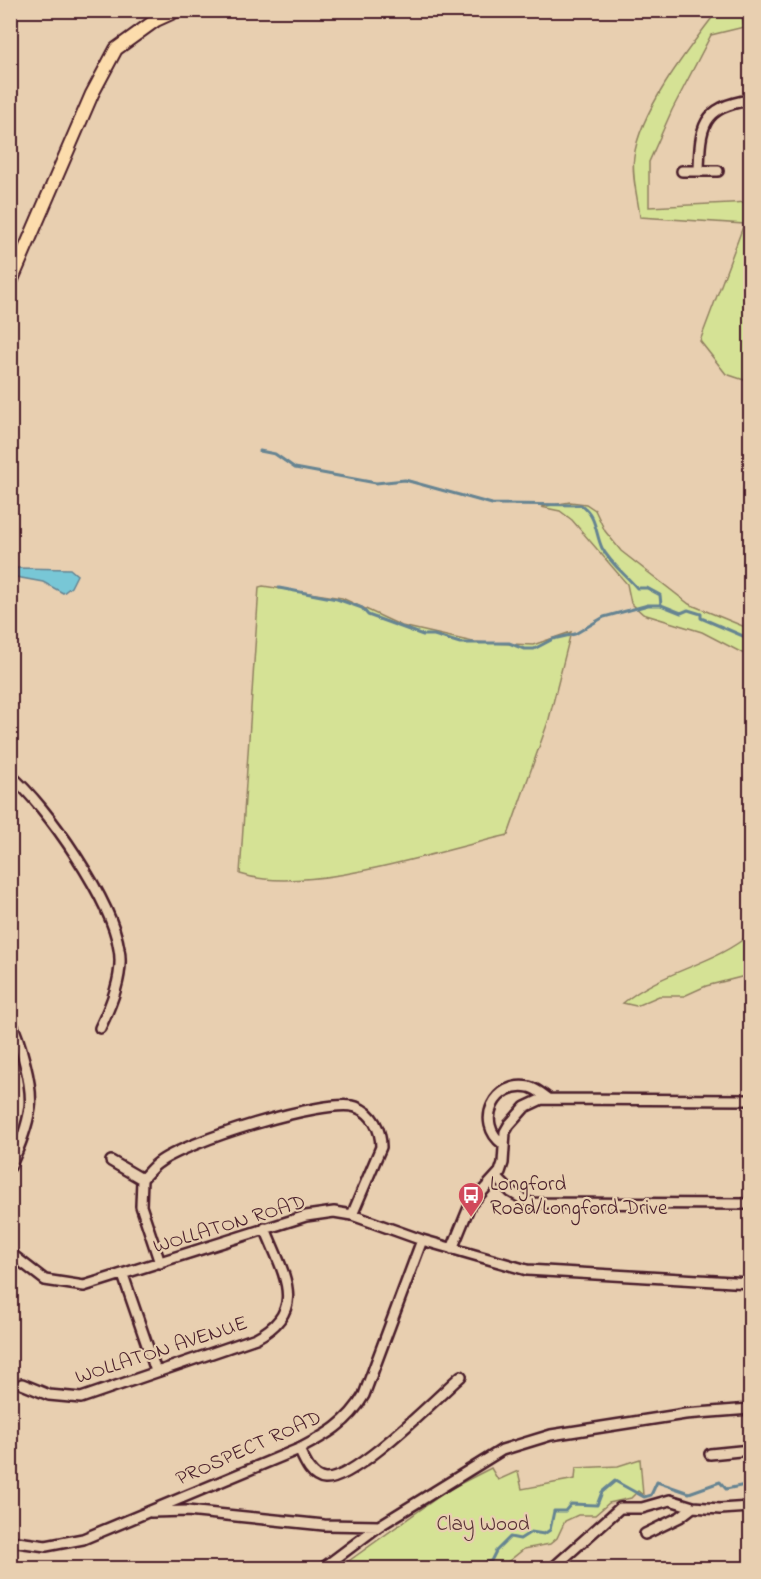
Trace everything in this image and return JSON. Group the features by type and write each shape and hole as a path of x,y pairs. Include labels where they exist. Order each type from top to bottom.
{"main road":[{"path":"10,284 92,94 116,49 156,20 178,10"}],"street":[{"path":"699,171 700,138 704,124 716,109 729,103 750,99"},
{"path":"682,171 718,171"},
{"path":"10,776 26,788 94,886 110,919 120,950 116,990 105,1024"},
{"path":"10,1167 25,1129 30,1105 24,1064 12,1026"},
{"path":"503,1144 494,1138 488,1120 488,1112 496,1098 508,1090 525,1087 532,1088 549,1099"},
{"path":"452,1249 470,1205 497,1178 503,1163 503,1144 509,1125 525,1107 534,1101 549,1099 750,1100"},
{"path":"160,1263 141,1206 142,1179 159,1162 247,1126 330,1106 356,1108 376,1123 381,1135 381,1147 352,1215"},
{"path":"111,1161 142,1179"},
{"path":"497,1178 511,1192 530,1203 750,1204"},
{"name":"WOLLATON ROAD","path":"10,1253 45,1280 84,1286 265,1228 320,1213 334,1212 352,1215 422,1240 527,1270 750,1282"},
{"name":"WOLLATON AVENUE","path":"22,1384 49,1395 81,1398 256,1338 273,1330 282,1319 289,1293 265,1228"},
{"name":"PROSPECT ROAD","path":"10,1541 31,1545 60,1544 83,1539 299,1449 333,1431 354,1411 373,1373 422,1240"},
{"path":"123,1275 156,1371"},
{"path":"299,1449 313,1473 324,1479 344,1475 368,1458 461,1376"},
{"path":"323,1569 379,1526 502,1450 550,1435 685,1414 750,1409"},
{"path":"710,1454 750,1450"},
{"path":"183,1496 187,1511"},
{"path":"553,1569 620,1508 642,1508 670,1500 693,1507 720,1509 750,1507"},
{"path":"645,1534 680,1517 693,1507"},
{"path":"147,1512 187,1511 324,1525 379,1526"}],"green space":[{"path":"718,10 741,11 744,27 711,35 672,110 649,162 649,207 750,202 750,382 726,374 700,341 744,224 640,217 634,179 634,157 646,120 667,80"},
{"path":"570,502 586,504 595,510 605,531 621,551 689,604 750,629 750,657 702,632 643,614 631,603 627,584 572,520 560,511 541,507"},
{"path":"259,587 342,598 402,626 473,642 533,645 571,632 549,719 508,835 336,876 268,879 240,874"},
{"path":"750,934 750,972 745,976 706,986 684,996 659,996 636,1006 623,1003 655,983 736,945"},
{"name":"Clay Wood","path":"640,1459 643,1495 638,1491 631,1498 609,1503 595,1515 578,1515 565,1521 557,1538 550,1544 524,1549 500,1568 339,1568 448,1490 491,1468 498,1480 518,1471 522,1489 575,1479 576,1468 618,1466"}],"water":[{"path":"16,568 70,569 77,575 71,587 63,593 43,582 16,577 12,572"}],"waterway":[{"path":"260,451 275,454 295,468 376,483 405,480 492,504 581,505 593,519 602,548 609,559 637,588 647,588 660,595 661,605"},
{"path":"279,588 337,599 362,608 368,615 423,635 434,635 460,643 509,643 524,649 534,649 553,639 575,634 604,617 648,605 661,605 681,613 688,610 701,614 701,618 750,639"},
{"path":"468,1568 491,1561 496,1551 510,1537 520,1539 531,1532 544,1534 550,1530 554,1511 565,1511 571,1504 597,1505 602,1492 615,1481 644,1497 651,1495 657,1482 689,1493 720,1482 726,1489 750,1484"}],"place":[{"name":"Longford Road/Longford Drive","path":"471,1218"}]}
